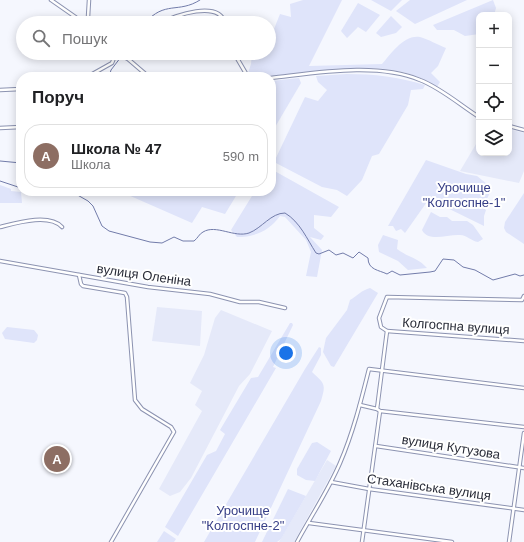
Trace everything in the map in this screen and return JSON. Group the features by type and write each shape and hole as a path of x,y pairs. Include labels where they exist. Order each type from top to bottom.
{"street":[{"path":"51,0 74,16"},
{"path":"88,16 89,0"},
{"path":"175,16 189,12 207,11 219,13 222,16"},
{"path":"96,72 112,63 113,60"},
{"path":"129,60 143,72"},
{"path":"238,60 245,72"},
{"path":"276,78 345,71 380,71 396,73 427,83 476,115"},
{"path":"0,90 16,89"},
{"path":"0,128 16,127"},
{"path":"512,127 524,130"},
{"path":"0,227 22,221 49,220 59,223 62,227"},
{"name":"вулиця Оленіна","path":"0,261 148,287 210,294 240,302 259,302 285,308"},
{"path":"80,275 81,284 83,286 125,293 127,297 135,400 142,409 173,429 171,439 111,542"},
{"path":"362,542 376,446 378,410 387,331 381,327 379,318 387,297 522,300 524,296"},
{"name":"Колгоспна вулиця","path":"387,331 524,341"},
{"path":"297,542 309,523 340,464 360,406 369,369 524,388"},
{"path":"360,406 378,410 524,427"},
{"path":"509,542 524,433"},
{"name":"вулиця Кутузова","path":"376,446 524,468"},
{"name":"Стаханівська вулиця","path":"331,482 369,489 524,510"},
{"path":"309,523 452,542"}],"shaded area":[{"path":"512,130 524,133 524,171 519,183 460,171 476,144 476,156 512,156"},
{"path":"157,307 202,311 200,346 152,341"},
{"path":"221,310 272,331 250,374 239,386 191,478 180,492 170,496 159,489 202,411 195,405 202,391 190,383 204,355 215,318"},
{"path":"327,460 336,466 294,542 279,542"}],"green space":[{"path":"303,0 342,0 309,66 382,64 403,42 414,37 420,37 446,48 438,66 431,73 440,82 437,87 416,76 394,70 370,68 346,68 276,76 276,72 248,72 251,60 276,60 276,24 280,14 291,17 290,4"},
{"path":"371,0 402,0 391,11"},
{"path":"410,0 467,0 415,24 396,11"},
{"path":"493,0 496,8 495,12 476,12 476,34 465,36 454,30 437,30 433,25"},
{"path":"358,3 380,15 366,32 358,27 347,38 341,31"},
{"path":"391,16 402,27 396,33 381,37 376,33"},
{"path":"347,74 386,76 425,85 423,89 411,90 408,105 379,154 372,156 362,180 347,196 337,190 322,187 276,163 276,158 305,97 318,101 327,90 318,82 316,76"},
{"path":"299,78 301,83 276,126 276,80"},
{"name":"Урочище \"Колгоспне-1\"","path":"426,160 466,174 477,176 492,188 486,201 482,205 486,210 484,216 484,226 429,199 405,233 401,229 396,231 393,226 388,226"},
{"path":"276,172 339,207 331,217 314,215 314,228 324,236 321,240 310,237 322,250 317,277 306,276 311,252 306,240 285,217 280,216 271,226 250,236 237,237 231,230 252,196 276,196"},
{"path":"0,185 11,189 11,191 16,192 16,196 21,196 22,203 0,203"},
{"name":"Урочище \"Колгоспне-1\"","path":"524,193 524,244 506,232 504,228 505,222"},
{"path":"130,196 236,196 225,214 202,207 192,223"},
{"name":"Урочище \"Колгоспне-1\"","path":"431,212 440,217 447,217 452,221 467,221 473,225 483,239 478,242 462,235 434,237 425,234 422,230"},
{"path":"383,235 398,240 397,249 420,262 427,268 408,270 398,261 379,252 378,245"},
{"path":"370,288 378,293 334,367 331,366 323,352 326,338 347,310 350,300"},
{"path":"290,323 293,325 273,367 276,368 178,536 165,527 207,455 216,451 225,434 220,430 251,378 258,377"},
{"path":"7,327 34,330 38,335 37,340 34,343 5,339 2,333"},
{"name":"Урочище \"Колгоспне-2\"","path":"319,347 321,348 321,355 312,372 320,379 324,388 321,401 255,542 204,542 305,369"},
{"name":"Урочище \"Колгоспне-2\"","path":"317,442 331,451 315,481 306,480 297,475 297,469 312,443"},
{"name":"Урочище \"Колгоспне-2\"","path":"288,489 306,496 281,539 277,542 262,542"},
{"path":"164,531 176,539 174,542 157,542"}],"waterway":[{"path":"152,16 165,9 185,6 200,0"},
{"path":"110,72 119,60"},
{"path":"0,161 16,163"},
{"path":"0,181 16,186"},
{"path":"79,196 93,206 102,226 109,231 150,242 162,243 174,237 183,241 194,241 202,233 214,229 237,234 249,233 254,231 275,215 285,213 299,226 316,253 319,254 329,250 336,255 343,253 353,258 359,252 368,258 368,262 372,267 387,274 392,271 400,275 435,271 443,259 454,260 463,267 475,270 493,280 515,274 520,276 524,275"}],"place":[{"name":"Школа № 47","path":"57,459"}]}
